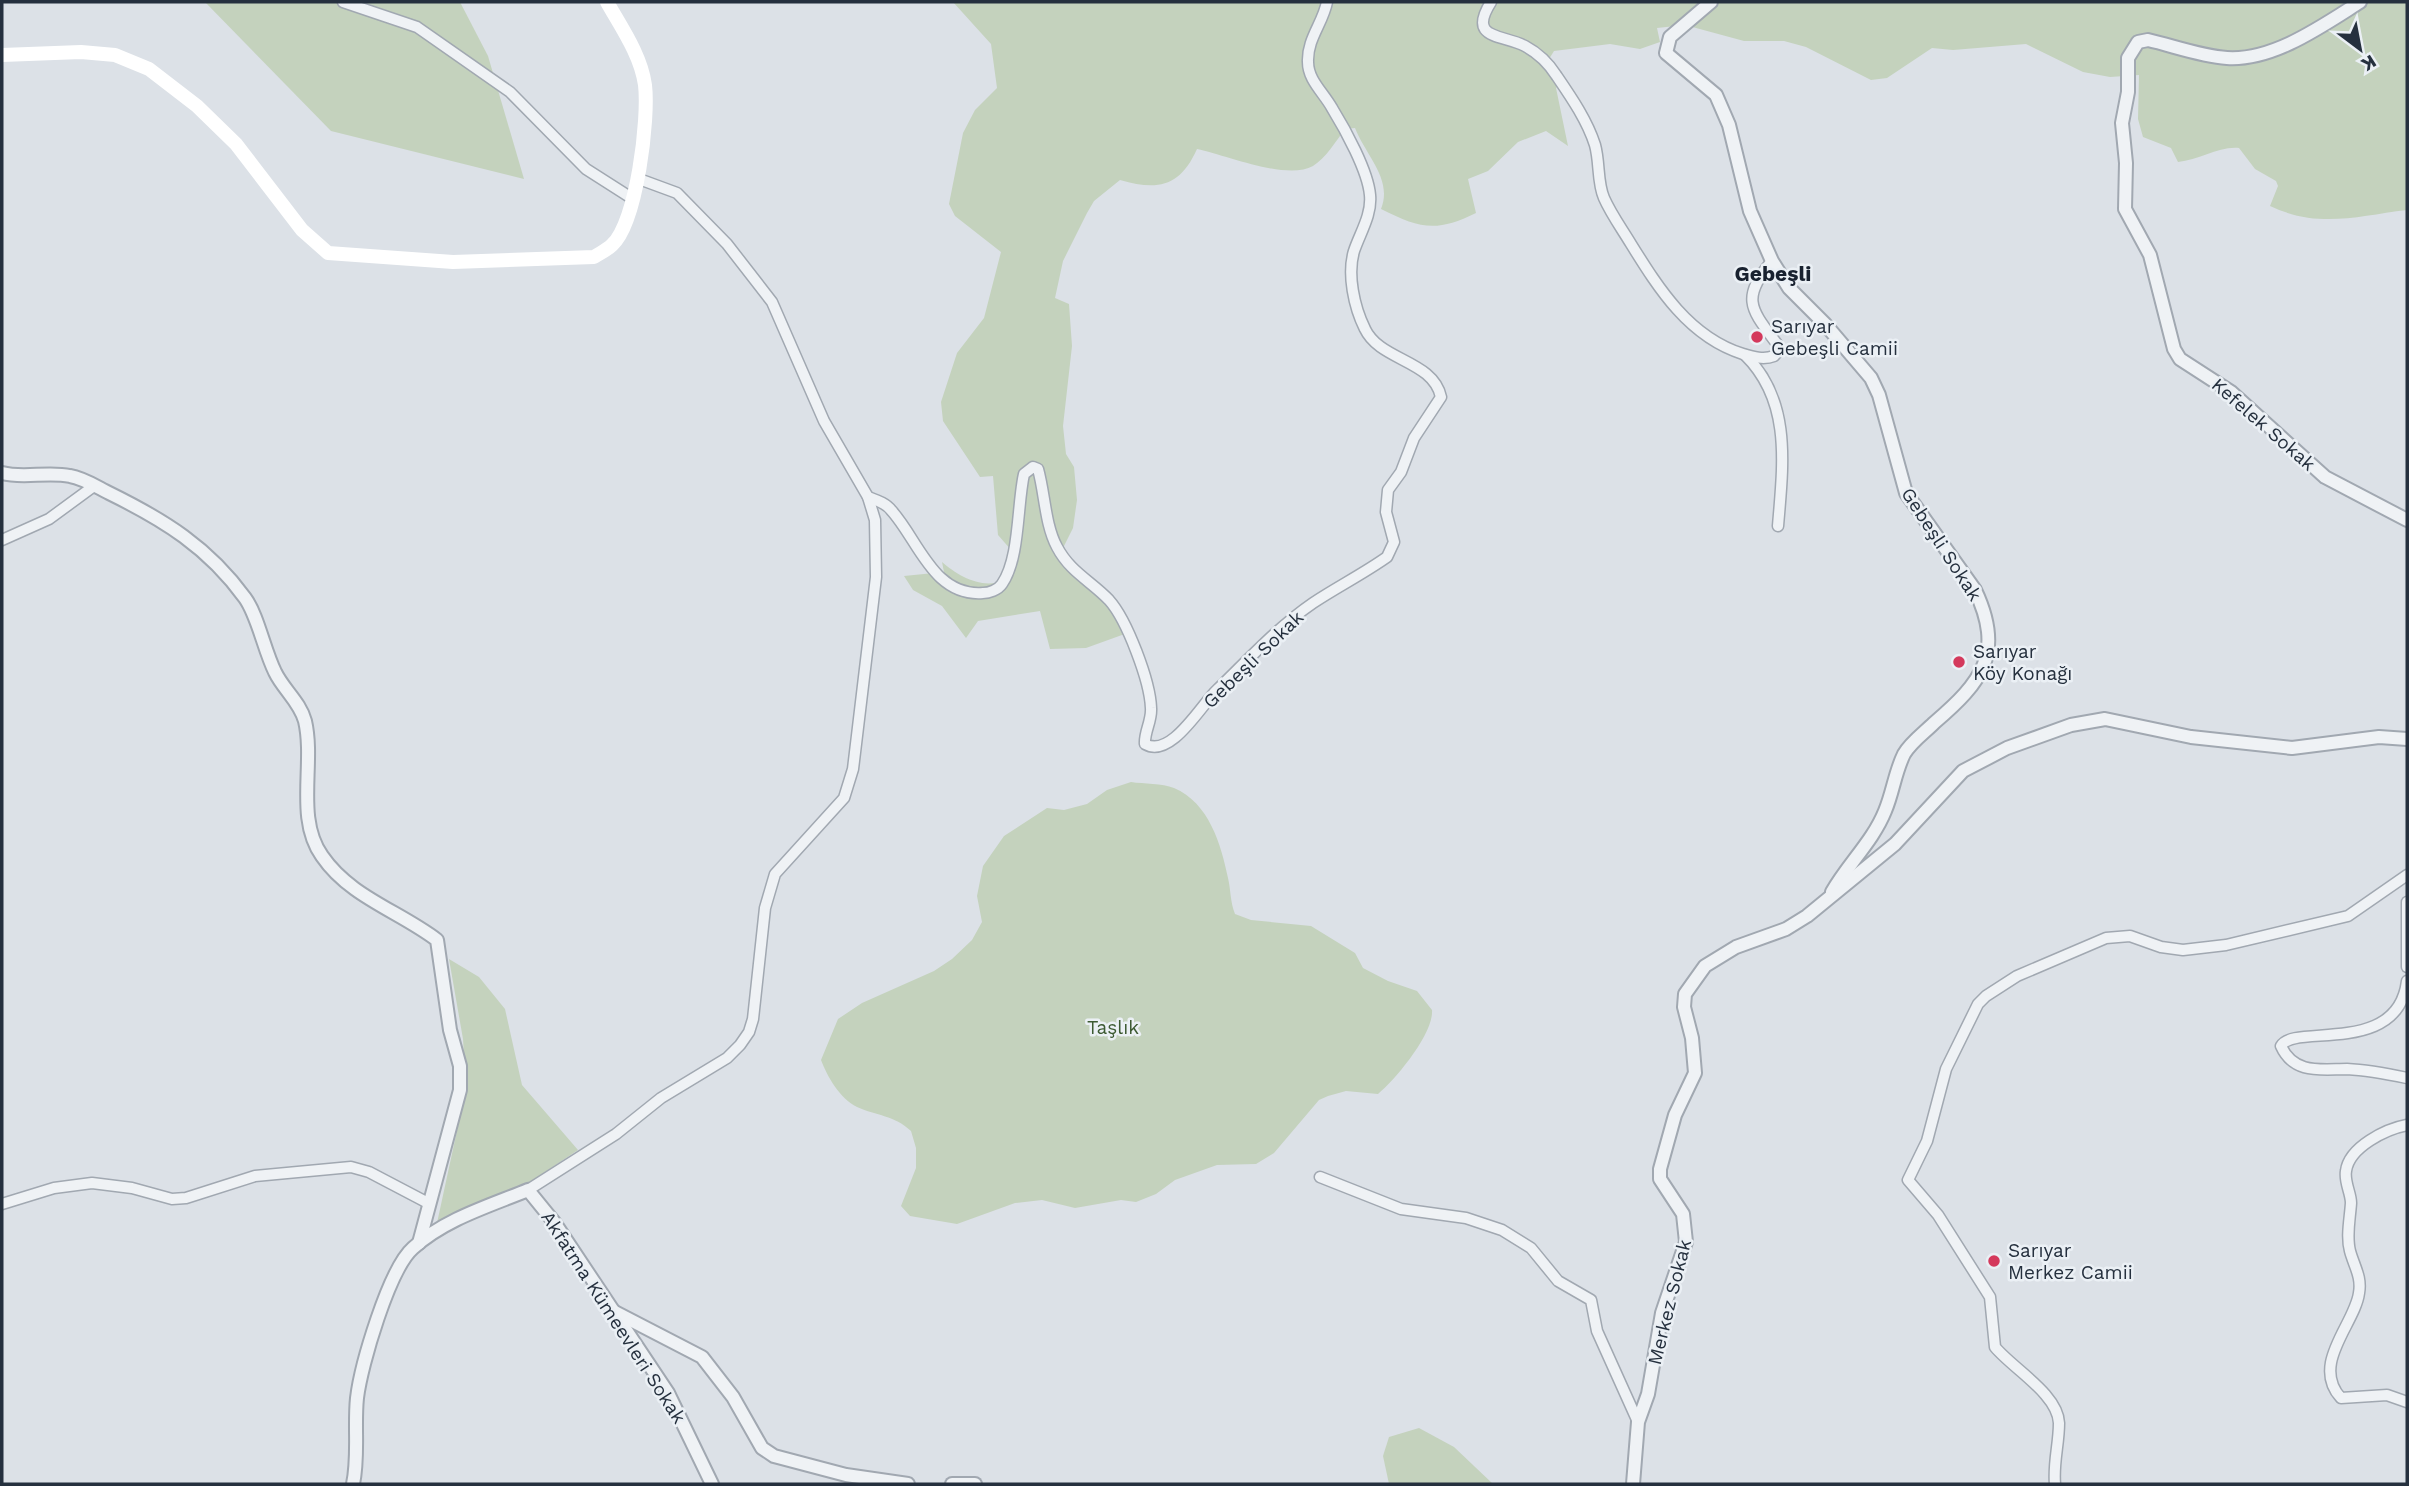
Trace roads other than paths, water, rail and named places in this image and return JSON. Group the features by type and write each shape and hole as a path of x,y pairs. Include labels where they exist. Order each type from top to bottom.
{"main road":[{"path":"2,55 81,52 115,55 149,69 197,106 236,144 302,230 328,253 453,262 594,257 613,245 627,221 639,179 645,86 639,61 607,2"}],"street":[{"path":"343,2 417,27 510,92 586,169 633,199"},
{"name":"Gebeşli Sokak","path":"868,497 890,508 927,564 941,577 963,590 987,593 1001,585 1008,568 1024,474 1033,467 1038,469 1055,545 1070,568 1111,602 1138,658 1152,711 1144,736 1144,744 1149,747 1159,747 1178,734 1210,697 1297,615 1387,557 1394,542 1386,512 1388,490 1401,472 1414,438 1441,397 1434,381 1380,350 1371,340 1359,316 1352,259 1368,214 1370,193 1340,122 1309,74 1309,48 1327,2"},
{"path":"1491,2 1482,20 1484,29 1490,35 1523,45 1542,58 1579,110 1594,145 1603,196 1669,303 1713,341 1743,354 1768,358 1779,350 1751,304 1751,293 1772,261"},
{"name":"Gebeşli Sokak","path":"1711,2 1670,37 1666,53 1669,59 1708,86 1724,110 1750,211 1772,261 1789,288 1825,324 1871,378 1879,395 1906,493 1975,590 1983,607 1989,634 1989,651 1981,676 1960,702 1917,739 1905,753 1879,823 1828,898"},
{"name":"Kefelek Sokak","path":"2360,2 2300,37 2242,58 2207,55 2148,40 2138,42 2128,58 2128,92 2122,123 2126,163 2125,209 2150,255 2167,329 2180,359 2231,392 2325,477 2407,520"},
{"name":"Akfatma Kümeevleri Sokak","path":"354,1484 358,1394 368,1347 399,1269 410,1250 470,1213 528,1190 616,1134 662,1098 727,1058 749,1032 756,1002 765,908 775,874 844,798 853,769 876,577 875,520 868,497 824,421 772,302 727,244 677,193 639,179"},
{"path":"1743,354 1771,388 1780,425 1782,479 1778,526"},
{"path":"2,473 12,476 49,473 72,476 158,517 184,534 247,600 266,653 305,721 308,755 307,802 320,854 338,876 361,894 437,940 450,1030 460,1066 460,1090 419,1242"},
{"path":"2,540 49,519 94,486"},
{"path":"1828,898 1895,844 1963,771 2007,748 2080,723 2114,719 2191,737 2292,748 2379,737 2407,739"},
{"path":"2055,1484 2053,1466 2059,1424 2056,1411 2034,1384 1995,1347 1990,1297 1938,1215 1908,1180 1927,1141 1951,1058 1968,1022 1986,996 2017,976 2106,938 2130,936 2161,947 2208,949 2325,922 2365,906 2407,876"},
{"name":"Merkez Sokak","path":"1633,1484 1638,1422 1648,1394 1662,1313 1686,1242 1683,1214 1660,1179 1675,1115 1695,1073 1692,1038 1684,1007 1685,994 1695,977 1720,956 1786,929 1828,898"},
{"path":"2407,902 2407,967"},
{"path":"2407,981 2395,1008 2378,1025 2331,1036 2291,1037 2281,1046 2294,1062 2309,1070 2346,1069 2407,1078"},
{"path":"2407,1125 2394,1128 2372,1140 2353,1158 2346,1172 2351,1197 2349,1243 2360,1283 2359,1294 2338,1337 2332,1368 2337,1393 2341,1398 2387,1395 2407,1402"},
{"path":"2,1204 54,1188 92,1183 132,1188 172,1199 186,1198 256,1176 351,1167 369,1172 430,1204"},
{"name":"Merkez Sokak","path":"1320,1177 1401,1209 1485,1222 1531,1248 1558,1281 1591,1300 1597,1331 1638,1422"},
{"name":"Akfatma Kümeevleri Sokak","path":"528,1190 554,1222 668,1393 712,1484"},
{"path":"613,1311 702,1357 733,1397 762,1448 774,1457 846,1475 908,1484"},
{"path":"952,1484 975,1484"}],"place":[{"name":"Sarıyar Gebeşli Camii","path":"1757,337"},
{"name":"Sarıyar Köy Konağı","path":"1959,662"},
{"name":"Sarıyar Merkez Camii","path":"1994,1261"}],"district":[{"name":"Gebeşli","path":"1773,274"}],"park label":[{"name":"Taşlık","path":"1113,1027"}]}
